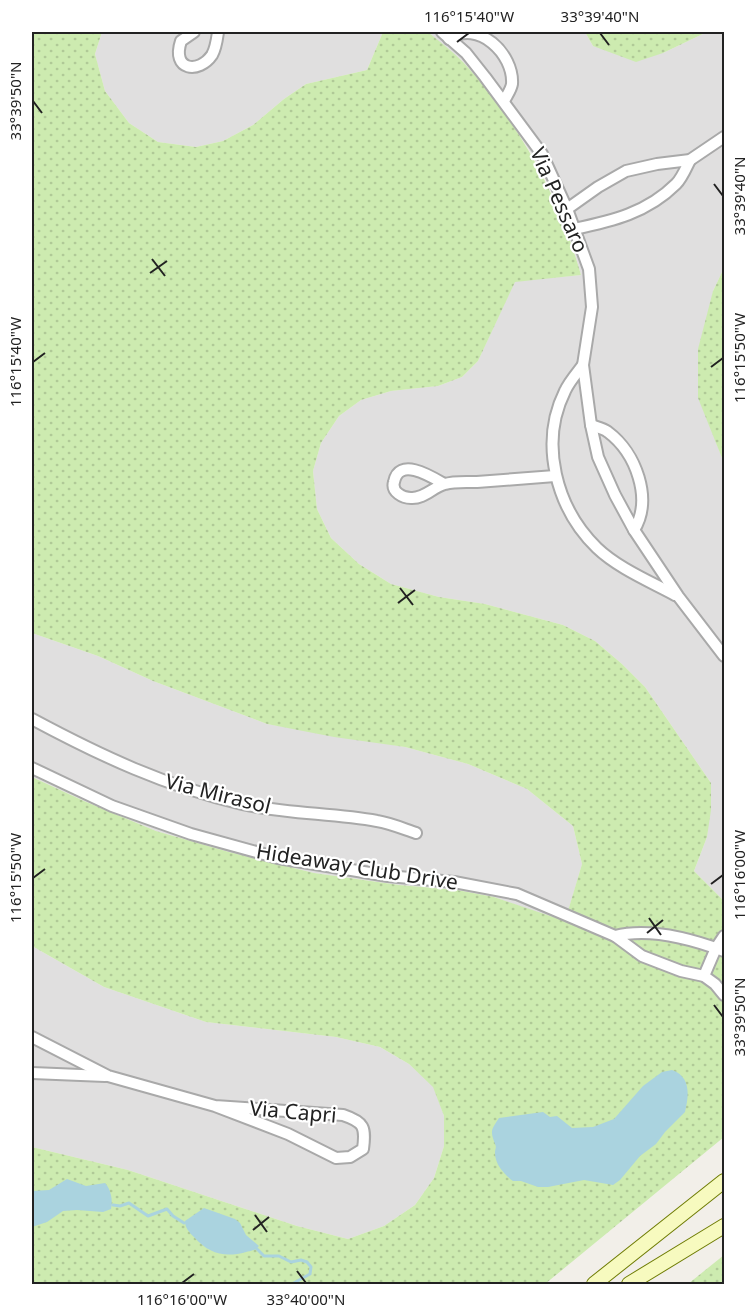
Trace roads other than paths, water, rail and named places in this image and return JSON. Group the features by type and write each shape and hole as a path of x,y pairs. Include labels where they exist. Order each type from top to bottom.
{"main road":[{"path":"594,1284 724,1181"},
{"path":"629,1284 724,1226"}],"street":[{"path":"194,32 181,41 178,55 184,65 192,67 207,60 213,54 218,32"},
{"path":"446,35 474,34 486,38 502,52 512,75 512,87 504,101"},
{"name":"Via Pessaro","path":"446,35 466,53 542,154 567,209 589,269 592,307 584,365 591,425 598,457 634,530 678,596 724,656"},
{"path":"567,209 626,171 690,160 724,137"},
{"path":"574,229 620,219 653,203 678,183 690,160"},
{"name":"Via Pessaro","path":"584,365 565,390 555,415 552,444 558,489 577,523 596,548 626,569 678,596"},
{"path":"591,425 606,430 621,443 636,466 642,494 641,519 634,530"},
{"path":"444,484 555,476"},
{"name":"Via Mirasol","path":"32,719 94,752 161,781 243,804 308,814 379,821 417,833"},
{"name":"Hideaway Club Drive","path":"32,768 112,806 191,834 278,858 388,876 454,882 517,894 615,936 642,956 681,971 704,976 724,994"},
{"name":"Hideaway Club Drive","path":"615,936 628,933 664,935 700,942 720,950"},
{"path":"704,976 720,950 724,936"},
{"name":"Via Capri","path":"32,1037 108,1076 215,1106 288,1134 336,1158 350,1157 363,1149 366,1133 358,1120 343,1115 215,1106"},
{"name":"Via Capri","path":"32,1073 108,1076"}],"water":[{"path":"672,1070 683,1077 686,1082 688,1093 685,1112 656,1144 640,1156 613,1185 584,1180 538,1187 521,1181 513,1181 499,1166 495,1157 496,1146 492,1133 499,1118 543,1112 550,1117 557,1116 572,1128 593,1127 614,1119 643,1086 662,1072"},
{"path":"67,1179 86,1186 105,1183 111,1195 111,1209 103,1212 63,1211 47,1222 32,1227 32,1191 49,1190"},
{"path":"204,1208 235,1219 240,1223 246,1235 259,1246 253,1250 231,1255 212,1251 200,1243 189,1232 185,1221"}],"waterway":[{"path":"113,1205 120,1206 129,1203 148,1216 167,1209 184,1223"},
{"path":"255,1247 264,1256 279,1256 291,1262 301,1260 307,1262 311,1267 310,1274 292,1284"}]}
